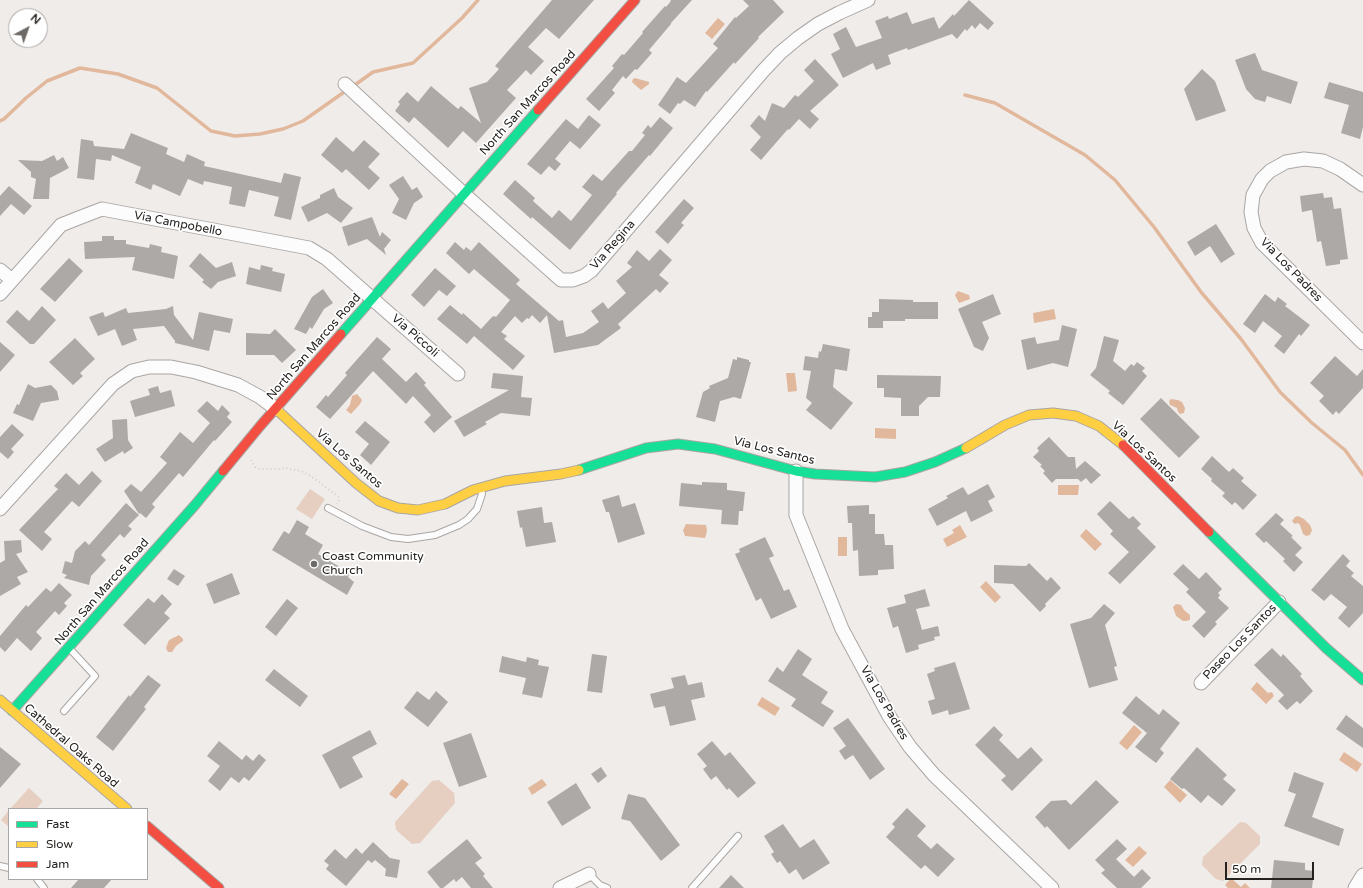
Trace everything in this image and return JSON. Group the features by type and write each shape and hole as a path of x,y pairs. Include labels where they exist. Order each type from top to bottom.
{"street":[{"name":"North San Marcos Road","path":"12,711 195,505 238,451 276,410 372,298 635,0"},
{"name":"Via Regina","path":"345,84 464,194 561,280 573,280 584,276 591,271 763,71 780,54 798,38 818,24 868,0"},
{"name":"Via Los Padres","path":"1363,185 1340,169 1323,161 1304,159 1286,162 1270,171 1262,179 1253,195 1251,212 1254,228 1262,242 1363,342"},
{"name":"Via Campobello","path":"0,294 61,225 102,209 309,248 327,259 372,298"},
{"path":"0,270 12,280"},
{"name":"Via Piccoli","path":"372,298 458,374"},
{"path":"0,509 113,384 132,371 149,367 171,367 196,372 238,385 260,397 276,410"},
{"name":"Via Los Santos","path":"276,410 356,483 379,501 398,508 418,510 445,504 473,490 505,481 560,474 585,468 646,448 678,444 715,449 796,471 815,474 875,477 905,472 935,462 959,452 1005,425 1029,415 1053,413 1076,416 1099,426 1118,441 1278,602 1326,648 1363,680"},
{"name":"Via Los Padres","path":"796,471 796,515 842,629 889,716 910,747 934,775 1052,888"},
{"name":"Paseo Los Santos","path":"1201,682 1278,602"},
{"name":"Cathedral Oaks Road","path":"0,700 126,808"},
{"path":"148,827 219,888"},
{"path":"560,888 589,874"},
{"path":"1355,888 1363,875"}],"lane":[{"path":"328,508 362,526 391,537 408,540 435,535 459,525 468,519 478,509 482,494 480,488"},
{"path":"64,711 95,676 68,648"},
{"path":"692,888 738,836"},
{"path":"589,874 600,885 607,888"},
{"path":"38,880 44,888"}],"path":[{"path":"238,451 252,460 255,467 259,469 286,468 300,471 310,476 339,497 336,505"}],"shaded area":[{"path":"718,18 725,24 712,39 705,33"},
{"path":"635,78 649,82 649,84 641,90 632,82"},
{"path":"958,291 969,295 970,299 959,303 955,295"},
{"path":"1054,309 1056,319 1034,323 1033,313"},
{"path":"786,373 795,373 797,391 788,392"},
{"path":"357,394 362,400 351,414 346,410 350,405 352,396"},
{"path":"1171,399 1182,402 1185,408 1184,413 1180,414 1177,408 1170,405 1169,401"},
{"path":"875,428 896,429 896,439 875,438"},
{"path":"1058,485 1079,485 1078,495 1058,495"},
{"path":"310,489 325,499 312,519 296,509"},
{"path":"1298,516 1310,525 1312,530 1310,535 1306,536 1303,534 1300,525 1298,523 1295,524 1292,521"},
{"path":"686,524 706,525 707,531 705,538 685,536 683,530"},
{"path":"960,525 967,537 947,547 943,539 954,533 952,530"},
{"path":"1086,529 1102,544 1095,551 1080,536"},
{"path":"838,537 847,537 847,556 838,556"},
{"path":"986,581 1001,597 995,603 980,587"},
{"path":"1176,604 1181,605 1190,615 1190,620 1183,621 1176,616 1173,607"},
{"path":"179,635 183,641 176,646 172,652 168,652 166,648 169,640"},
{"path":"1257,682 1268,693 1272,692 1274,696 1266,704 1251,689"},
{"path":"762,697 780,708 775,716 757,705"},
{"path":"1134,725 1142,732 1127,750 1119,743"},
{"path":"1344,752 1362,764 1357,772 1339,760"},
{"path":"402,779 409,784 396,799 389,794"},
{"path":"542,779 547,785 532,795 528,788"},
{"path":"439,780 454,793 455,803 420,843 412,844 396,830 395,822 432,781"},
{"path":"1170,780 1187,795 1180,803 1164,787"},
{"path":"29,788 43,801 37,808 11,808"},
{"path":"8,811 8,826 1,820"},
{"path":"1240,822 1246,823 1260,836 1260,844 1223,881 1216,879 1202,865 1203,857"},
{"path":"1139,846 1147,853 1133,867 1125,860"},
{"path":"1231,878 1241,887 1245,883 1250,888 1228,888 1225,885"}],"building":[{"path":"552,0 594,0 559,39 546,28 528,47 544,61 531,75 526,70 507,90 516,98 476,143 463,131 448,148 414,117 409,123 395,111 400,104 398,102 407,92 418,102 431,86 458,109 461,106 481,123 469,88 487,82 499,69 495,66"},
{"path":"670,0 692,0 649,50 652,53 637,70 635,69 626,79 623,76 612,90 615,93 599,111 586,99 614,68 612,66 622,54 624,55 643,33 642,32 665,6 666,7 671,1"},
{"path":"743,0 773,0 784,12 758,37 759,38 735,64 734,62 707,92 706,91 695,107 684,100 680,104 678,103 670,114 658,105 677,77 686,83 718,48 713,44 735,17 736,18 749,6"},
{"path":"969,0 994,23 988,30 980,23 975,29 972,25 967,31 965,29 957,39 952,34 908,50 907,48 888,55 891,64 876,70 873,63 843,78 831,54 840,49 833,34 846,27 856,47 882,38 875,21 888,16 889,19 907,12 912,24 934,17 939,29"},
{"path":"1255,53 1262,70 1298,82 1291,104 1267,96 1265,102 1255,99 1246,89 1235,60"},
{"path":"815,59 839,85 810,111 819,119 810,129 799,119 789,130 788,129 761,160 750,150 761,137 750,126 759,115 765,121 772,103 784,108 795,95 798,97 814,81 804,70"},
{"path":"1202,69 1215,81 1226,111 1196,121 1184,89"},
{"path":"1329,82 1363,92 1363,127 1360,139 1341,133 1349,105 1324,98"},
{"path":"589,115 601,125 580,149 570,141 555,159 561,164 555,171 549,166 541,175 527,164 566,119 578,129"},
{"path":"660,117 673,128 616,193 617,194 570,250 532,217 531,219 503,194 515,180 535,198 533,201 552,218 559,210 571,221 592,195 582,187 593,174 602,181 629,151 632,151 645,135 642,133 648,125 651,128"},
{"path":"131,133 168,148 166,154 184,162 187,154 205,162 204,166 281,183 284,173 301,177 291,220 274,216 279,197 249,190 245,207 229,204 232,187 204,181 203,185 188,179 180,196 153,184 151,190 135,183 141,167 112,155 111,161 96,159 94,180 77,178 81,139 93,141 94,146 124,149"},
{"path":"336,137 353,152 364,140 380,154 368,167 380,178 369,190 346,169 342,173 321,155"},
{"path":"54,155 57,161 63,157 69,168 50,178 49,199 33,199 36,179 31,177 31,172 18,160 42,161"},
{"path":"403,176 412,190 417,187 423,197 414,203 406,220 392,213 399,199 389,185"},
{"path":"9,186 32,206 24,215 11,204 0,216 0,196"},
{"path":"334,188 338,197 353,208 341,223 327,213 308,222 301,207 320,198 320,195"},
{"path":"1323,193 1324,198 1332,197 1334,209 1341,208 1348,259 1340,260 1340,264 1326,266 1321,241 1317,242 1312,210 1302,212 1300,196"},
{"path":"684,199 694,208 681,223 684,225 668,244 655,232"},
{"path":"372,217 380,237 382,232 391,240 384,249 386,255 367,239 348,246 342,227"},
{"path":"1216,224 1235,254 1221,263 1210,246 1195,256 1187,242"},
{"path":"102,236 114,236 114,240 126,240 126,244 149,248 150,244 162,247 161,252 178,256 174,279 132,270 135,257 85,259 84,242 102,241"},
{"path":"455,242 464,250 466,247 471,251 479,242 520,280 516,284 559,321 563,320 566,337 583,333 599,322 591,311 603,302 608,309 626,293 616,281 632,267 627,263 637,250 649,261 660,249 672,260 659,275 669,283 660,293 656,289 618,324 621,328 598,345 554,353 547,315 540,323 532,315 529,319 527,318 522,323 515,316 501,332 507,336 504,339 525,356 513,370 474,336 467,344 437,319 450,305 462,315 463,313 481,329 492,317 496,317 510,300 474,269 469,274 446,253"},
{"path":"200,253 216,268 232,262 236,276 218,282 211,289 202,282 204,280 189,266"},
{"path":"69,258 83,271 55,302 40,289"},
{"path":"261,265 273,268 272,271 285,274 281,292 246,284 249,267 260,270"},
{"path":"435,268 456,286 447,296 439,290 424,307 411,295"},
{"path":"323,289 333,303 324,309 312,329 310,327 306,334 294,329 312,297"},
{"path":"993,294 1001,314 982,322 989,338 983,351 974,347 958,309"},
{"path":"1265,294 1275,302 1278,297 1287,304 1285,306 1310,325 1301,336 1299,334 1284,354 1274,346 1282,336 1263,321 1255,333 1243,324"},
{"path":"879,299 913,300 913,302 938,302 938,319 883,321 883,328 868,328 868,317 872,317 872,312 879,312"},
{"path":"42,306 56,320 34,344 30,344 6,322 17,310 29,321"},
{"path":"173,306 174,315 193,340 199,312 233,319 230,333 214,330 209,351 175,343 164,326 133,329 137,340 122,346 115,329 98,336 89,317 103,312 105,317 126,308 128,313 166,309"},
{"path":"1062,325 1077,329 1068,367 1053,363 1027,370 1021,340 1035,337 1037,344 1059,340"},
{"path":"275,329 296,350 282,363 274,355 246,355 246,333 270,334"},
{"path":"1104,336 1119,340 1113,361 1125,371 1131,364 1134,366 1137,362 1145,368 1142,371 1147,376 1123,405 1108,393 1110,391 1090,375 1096,368"},
{"path":"377,337 391,349 382,359 406,382 416,372 426,383 424,385 452,417 434,433 424,422 431,415 413,396 406,404 373,371 330,419 316,407 326,395 328,397 347,375 345,373"},
{"path":"75,338 95,359 80,373 83,376 73,385 49,362"},
{"path":"0,342 15,355 0,372"},
{"path":"823,344 850,349 847,371 835,369 833,387 853,403 831,430 806,410 812,403 806,398 811,371 803,370 805,356 818,358 819,351 821,352"},
{"path":"1335,356 1357,376 1363,369 1363,388 1339,414 1336,411 1333,415 1319,401 1324,396 1310,383"},
{"path":"737,357 749,360 749,362 751,362 741,399 734,397 720,401 715,422 696,417 703,392 710,388 709,386 728,378 733,359 737,360"},
{"path":"493,373 523,376 521,397 532,398 530,416 501,413 485,422 487,424 464,437 454,421 509,390 491,388"},
{"path":"877,375 941,376 940,397 928,397 919,406 919,416 901,416 901,398 884,397 884,388 877,388"},
{"path":"28,384 35,388 51,385 57,391 59,400 41,403 33,421 13,413 17,404 19,405"},
{"path":"158,386 160,393 171,390 175,406 135,417 130,401 150,395 148,389"},
{"path":"1161,398 1200,437 1179,458 1140,419"},
{"path":"207,401 218,411 222,405 230,413 227,417 232,422 215,441 214,440 183,477 179,473 152,504 155,507 146,518 140,513 139,514 124,491 131,484 141,492 167,463 160,457 180,432 193,443 210,423 197,411"},
{"path":"127,419 128,440 133,448 124,454 123,451 105,462 96,449 113,438 112,420"},
{"path":"365,421 390,442 371,465 360,455 369,444 355,432"},
{"path":"12,424 24,435 11,449 14,452 8,459 0,452 0,437"},
{"path":"1049,437 1068,457 1075,457 1076,469 1085,461 1101,475 1091,484 1086,478 1081,482 1078,479 1056,479 1052,483 1043,473 1045,471 1040,466 1042,465 1033,457 1039,451 1037,448"},
{"path":"1212,456 1229,472 1233,468 1244,478 1241,481 1257,495 1243,510 1235,502 1232,505 1222,496 1225,493 1211,481 1212,479 1201,469"},
{"path":"92,471 102,481 79,507 72,501 44,532 52,539 42,551 19,530 58,489 54,486 66,473 79,485"},
{"path":"702,482 727,483 727,490 745,492 743,511 739,511 738,525 721,524 722,510 679,506 681,483 702,485"},
{"path":"988,484 995,497 988,501 993,511 971,522 966,511 937,526 928,509 948,498 946,496 963,487 968,495"},
{"path":"619,495 622,507 635,503 645,534 618,543 609,512 606,512 602,500"},
{"path":"1110,501 1129,519 1133,516 1141,524 1137,528 1156,547 1120,584 1108,573 1129,552 1110,534 1113,531 1097,514"},
{"path":"126,503 139,515 128,526 132,529 124,538 120,534 101,555 106,560 91,576 89,585 64,578 67,575 62,573 65,561 72,563 75,551 85,541 89,545"},
{"path":"869,505 869,514 875,514 875,534 884,534 885,545 893,545 894,569 878,570 878,575 859,576 858,550 853,551 852,523 848,523 847,506"},
{"path":"542,507 544,523 552,522 556,542 526,547 522,527 520,528 517,511"},
{"path":"1276,513 1284,520 1280,524 1293,536 1291,537 1302,548 1295,555 1303,562 1294,572 1283,561 1285,559 1266,541 1264,543 1255,534"},
{"name":"Coast Community Church","path":"297,520 309,527 305,534 323,545 318,554 350,573 348,577 354,582 347,595 272,550 284,531 289,534"},
{"path":"765,537 774,556 769,558 784,591 789,589 797,607 771,619 761,598 756,601 735,554 740,552 739,549"},
{"path":"21,540 22,552 16,554 28,572 17,577 21,584 0,596 0,563 5,560 4,541"},
{"path":"1343,554 1350,561 1346,566 1354,573 1351,576 1363,586 1363,613 1349,628 1338,618 1347,607 1331,594 1324,601 1311,590"},
{"path":"1029,563 1047,581 1051,577 1061,588 1045,604 1046,606 1040,612 1013,584 994,583 994,565 1026,566"},
{"path":"1183,564 1199,579 1206,572 1222,589 1218,593 1220,595 1218,598 1229,608 1215,622 1217,624 1204,638 1192,626 1206,612 1186,592 1189,589 1173,574"},
{"path":"174,569 185,576 178,586 167,579"},
{"path":"232,573 240,594 214,604 206,584"},
{"path":"59,583 72,595 64,603 67,606 59,615 55,611 36,632 42,638 31,651 17,638 5,652 0,647 0,636 26,605 28,607 46,588 51,592"},
{"path":"925,589 930,606 916,609 922,630 938,626 940,636 934,637 935,640 918,645 919,649 906,653 898,626 893,628 887,608 906,603 904,595"},
{"path":"162,594 172,604 164,613 170,618 145,645 123,625 148,598 154,603"},
{"path":"287,599 298,608 276,636 265,627"},
{"path":"1104,604 1115,613 1105,625 1117,666 1114,667 1118,680 1089,688 1070,624 1091,618"},
{"path":"1272,648 1281,657 1283,654 1302,674 1300,676 1313,691 1300,704 1297,701 1287,710 1278,701 1284,695 1254,665"},
{"path":"798,649 812,659 802,675 828,692 821,703 834,711 823,727 791,706 796,699 768,681 777,667 783,672"},
{"path":"592,654 607,656 602,693 587,691"},
{"path":"502,656 526,662 527,657 539,660 538,665 549,667 542,698 522,694 526,678 499,672"},
{"path":"955,662 970,709 949,715 948,710 932,715 928,701 935,699 927,674 935,671 934,668"},
{"path":"274,669 308,696 300,707 265,680"},
{"path":"148,675 161,685 144,707 146,709 113,751 96,737 129,695 130,697"},
{"path":"685,675 688,685 702,682 705,697 691,700 696,720 670,726 665,706 654,708 650,694 674,688 671,678"},
{"path":"417,691 429,700 436,691 448,702 428,727 404,708"},
{"path":"1136,696 1159,715 1163,709 1180,723 1160,749 1164,753 1156,763 1135,747 1147,733 1122,713"},
{"path":"1346,715 1363,728 1363,748 1336,729"},
{"path":"848,718 885,769 870,780 853,755 845,760 839,751 846,746 833,728"},
{"path":"994,726 1003,735 999,740 1018,759 1031,747 1043,760 1012,791 1001,780 1006,776 975,745"},
{"path":"370,730 377,744 352,757 363,777 340,789 322,755"},
{"path":"471,733 487,777 459,787 443,743"},
{"path":"219,741 242,760 246,755 253,761 259,754 266,760 249,781 244,777 239,783 231,777 220,791 208,781 220,766 207,756"},
{"path":"712,741 725,756 730,752 756,783 738,798 729,788 727,790 716,776 711,780 703,769 707,766 697,754"},
{"path":"0,747 21,764 0,788"},
{"path":"1197,747 1227,775 1223,779 1236,790 1222,806 1208,795 1201,803 1184,788 1182,789 1170,779"},
{"path":"601,767 607,776 598,783 591,774"},
{"path":"1294,772 1324,783 1312,817 1344,829 1339,846 1284,826 1296,794 1288,791"},
{"path":"1096,780 1119,802 1069,850 1047,826 1045,828 1035,817 1051,801 1066,800 1071,805"},
{"path":"576,783 591,808 562,826 547,802"},
{"path":"628,794 645,798 680,845 661,861 630,821 621,819"},
{"path":"907,808 926,826 917,836 931,849 937,843 955,859 938,877 925,865 921,869 886,837 895,827 892,824"},
{"path":"783,824 800,848 814,839 830,863 803,880 796,869 789,874 780,861 777,863 771,854 774,852 764,836"},
{"path":"467,839 482,858 475,863 485,874 483,876 493,888 471,888 462,877 456,882 454,879 443,888 440,888 427,872"},
{"path":"1117,839 1127,849 1116,859 1134,877 1142,869 1151,878 1141,888 1117,888 1101,873 1105,870 1095,860"},
{"path":"373,842 390,858 400,860 397,878 385,876 386,869 375,860 372,863 368,860 346,886 326,869 329,865 324,861 335,849 346,859 356,848 362,854"},
{"path":"1274,860 1305,863 1305,870 1314,871 1312,888 1271,888"},
{"path":"731,875 744,888 719,888"},
{"path":"78,880 111,880 104,888 71,888"}],"waterway":[{"path":"352,87 373,72 413,63 462,18 478,0"},
{"path":"0,121 47,81 80,68 118,74 157,88 211,131 235,136 260,134 283,129 303,121 347,90"},
{"path":"965,95 995,103 1085,155 1115,180 1154,227 1201,292 1241,339 1280,392 1312,423 1345,450 1363,475"}],"traffic: fast":[{"path":"341,334 538,110"},
{"path":"579,470 646,448 678,444 715,449 796,471 815,474 875,477 905,472 935,462 966,448"},
{"path":"12,711 195,505 223,471"},
{"path":"1209,532 1326,648 1363,680"}],"traffic: slow":[{"path":"276,409 356,483 379,501 398,508 418,510 445,504 473,490 505,481 561,474 579,470"},
{"path":"966,448 1005,425 1029,415 1053,413 1076,416 1099,426 1123,445"},
{"path":"0,700 126,808"}],"traffic: jam":[{"path":"538,110 635,0"},
{"path":"223,471 261,425 341,334"},
{"path":"1123,445 1209,532"},
{"path":"148,827 219,888"}],"place":[{"name":"Coast Community Church","path":"314,564"}]}
